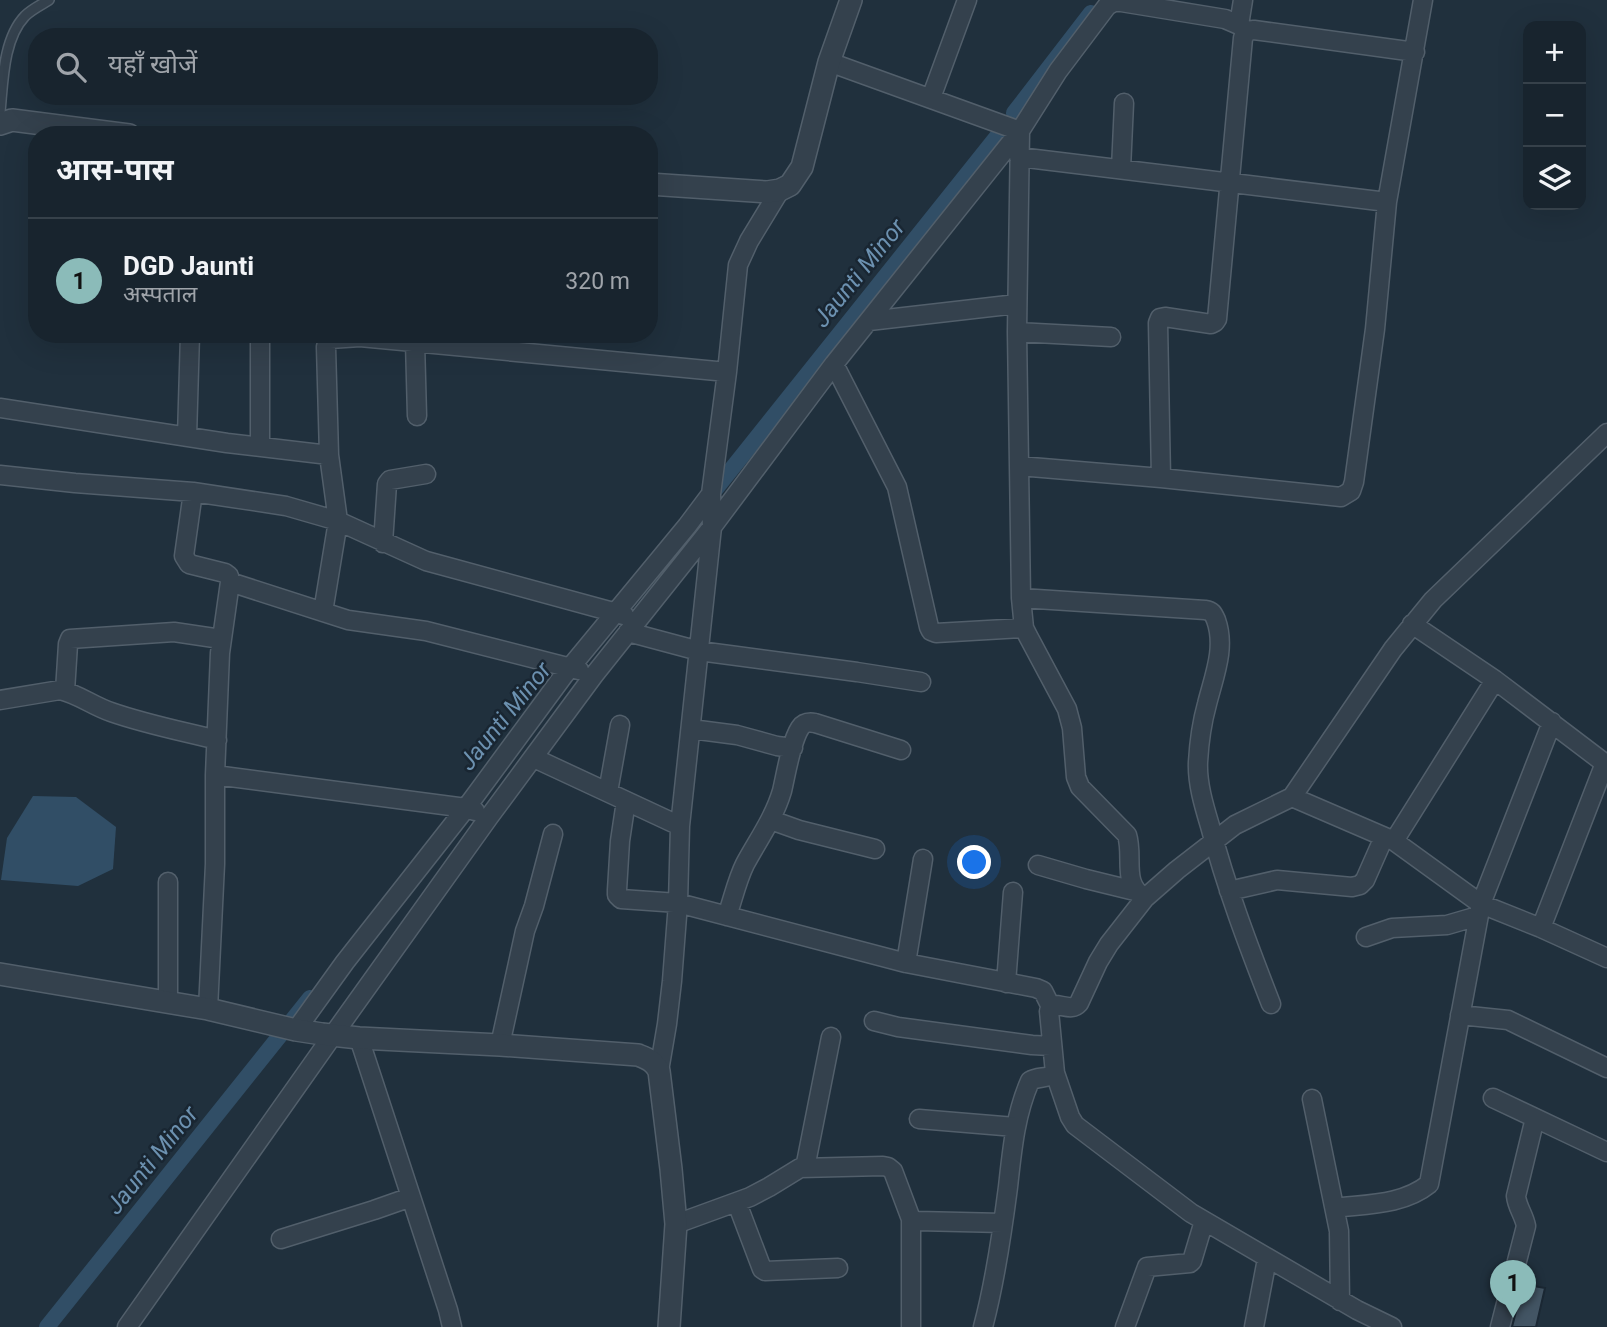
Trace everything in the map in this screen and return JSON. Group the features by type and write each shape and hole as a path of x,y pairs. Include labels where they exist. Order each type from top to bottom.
{"street":[{"path":"658,185 767,192 790,185 802,166 829,62 851,0"},
{"path":"931,98 967,0"},
{"path":"1161,478 1158,323 1160,318 1165,317 1211,324 1217,319 1243,28 1243,0"},
{"path":"1019,466 1341,497 1351,491 1375,329 1387,202 1423,0"},
{"path":"315,1033 345,962 478,813 534,758 583,671 712,509 835,364 1020,131 1058,71 1107,6 1114,2 1225,19 1254,30 1415,52"},
{"path":"829,62 1020,131"},
{"path":"1121,169 1124,103"},
{"path":"0,124 12,120 59,126"},
{"path":"1020,131 1017,332 1021,598 1024,628 1067,709 1072,728 1077,783 1127,835 1131,883 1140,894"},
{"path":"1019,157 1387,202"},
{"path":"670,1327 676,1224 659,1071 672,981 680,826 738,265 749,241 780,190"},
{"path":"869,321 1017,304"},
{"path":"1017,332 1111,337"},
{"path":"187,437 190,343"},
{"path":"260,343 260,446"},
{"path":"323,612 338,521 329,456 327,343"},
{"path":"415,343 417,416"},
{"path":"425,343 727,372"},
{"path":"835,364 897,487 931,631 936,633 1024,628"},
{"path":"0,408 329,456"},
{"path":"1392,1327 1340,1301 1191,1213 1076,1125 1070,1117 1055,1073 1049,1011 1054,1004 1076,1007 1103,953 1140,894 1235,825 1292,797 1412,624 1433,600 1607,432"},
{"path":"383,543 387,484 390,480 426,474"},
{"path":"0,475 193,492 286,506 338,521 426,561 627,619 699,651 921,682"},
{"path":"193,492 184,556 186,561 225,573 230,582 221,639 208,1009"},
{"path":"127,1327 315,1033 478,813 564,675 583,671 712,509"},
{"path":"230,582 348,620 426,631 583,671"},
{"path":"1021,598 1205,610 1214,614 1219,628 1219,657 1206,705 1198,775 1229,891 1271,1004"},
{"path":"1412,624 1495,680 1606,764 1541,928"},
{"path":"65,691 70,639 174,632 221,639"},
{"path":"1229,891 1277,880 1352,887 1360,885 1495,680"},
{"path":"0,700 48,691 65,691 108,711 217,740"},
{"path":"727,916 744,866 771,820 800,728 809,722 901,750"},
{"path":"1335,1208 1412,1196 1429,1184 1479,910 1552,722"},
{"path":"608,792 620,724"},
{"path":"691,729 737,735 793,748"},
{"path":"534,758 680,826"},
{"path":"215,775 478,813"},
{"path":"1292,797 1389,839 1479,910 1541,928 1606,954"},
{"path":"626,801 620,841 617,895 621,899 677,903 906,963 1036,988 1043,992 1051,1007"},
{"path":"771,820 799,830 875,849"},
{"path":"500,1045 525,931 553,834"},
{"path":"906,963 923,859"},
{"path":"1038,865 1140,894"},
{"path":"168,882 168,1003"},
{"path":"1006,983 1013,892"},
{"path":"1366,937 1392,928 1447,925 1479,910"},
{"path":"0,974 208,1009 315,1033 638,1055 649,1059 659,1071"},
{"path":"1460,1015 1508,1020 1607,1068"},
{"path":"874,1021 898,1027 1051,1046"},
{"path":"805,1168 831,1037"},
{"path":"359,1038 452,1327"},
{"path":"983,1327 1003,1223 1016,1127 1030,1081 1039,1077 1050,1077 1055,1073"},
{"path":"1493,1098 1607,1152"},
{"path":"1312,1099 1339,1231 1340,1301"},
{"path":"1500,1327 1526,1226 1516,1196 1535,1118"},
{"path":"919,1119 1016,1127"},
{"path":"676,1224 737,1203 800,1168 888,1167 893,1171 911,1220 911,1327"},
{"path":"281,1239 411,1197"},
{"path":"737,1203 758,1265 765,1271 838,1268"},
{"path":"911,1220 1003,1223"},
{"path":"1125,1327 1147,1267 1190,1263 1204,1221"},
{"path":"1254,1327 1267,1259"}],"lane":[{"path":"0,112 5,60 17,27 25,17 49,0"}],"water":[{"path":"33,796 76,797 116,827 113,869 78,886 1,880 7,838"}],"building":[{"path":"1523,1284 1545,1288 1536,1327 1512,1327"}],"waterway":[{"name":"Jaunti Minor","path":"1014,113 1091,13"},
{"name":"Jaunti Minor","path":"710,496 999,134"},
{"name":"Jaunti Minor","path":"47,1327 310,998"}],"place":[{"name":"DGD Jaunti","path":"1513,1318"}]}
